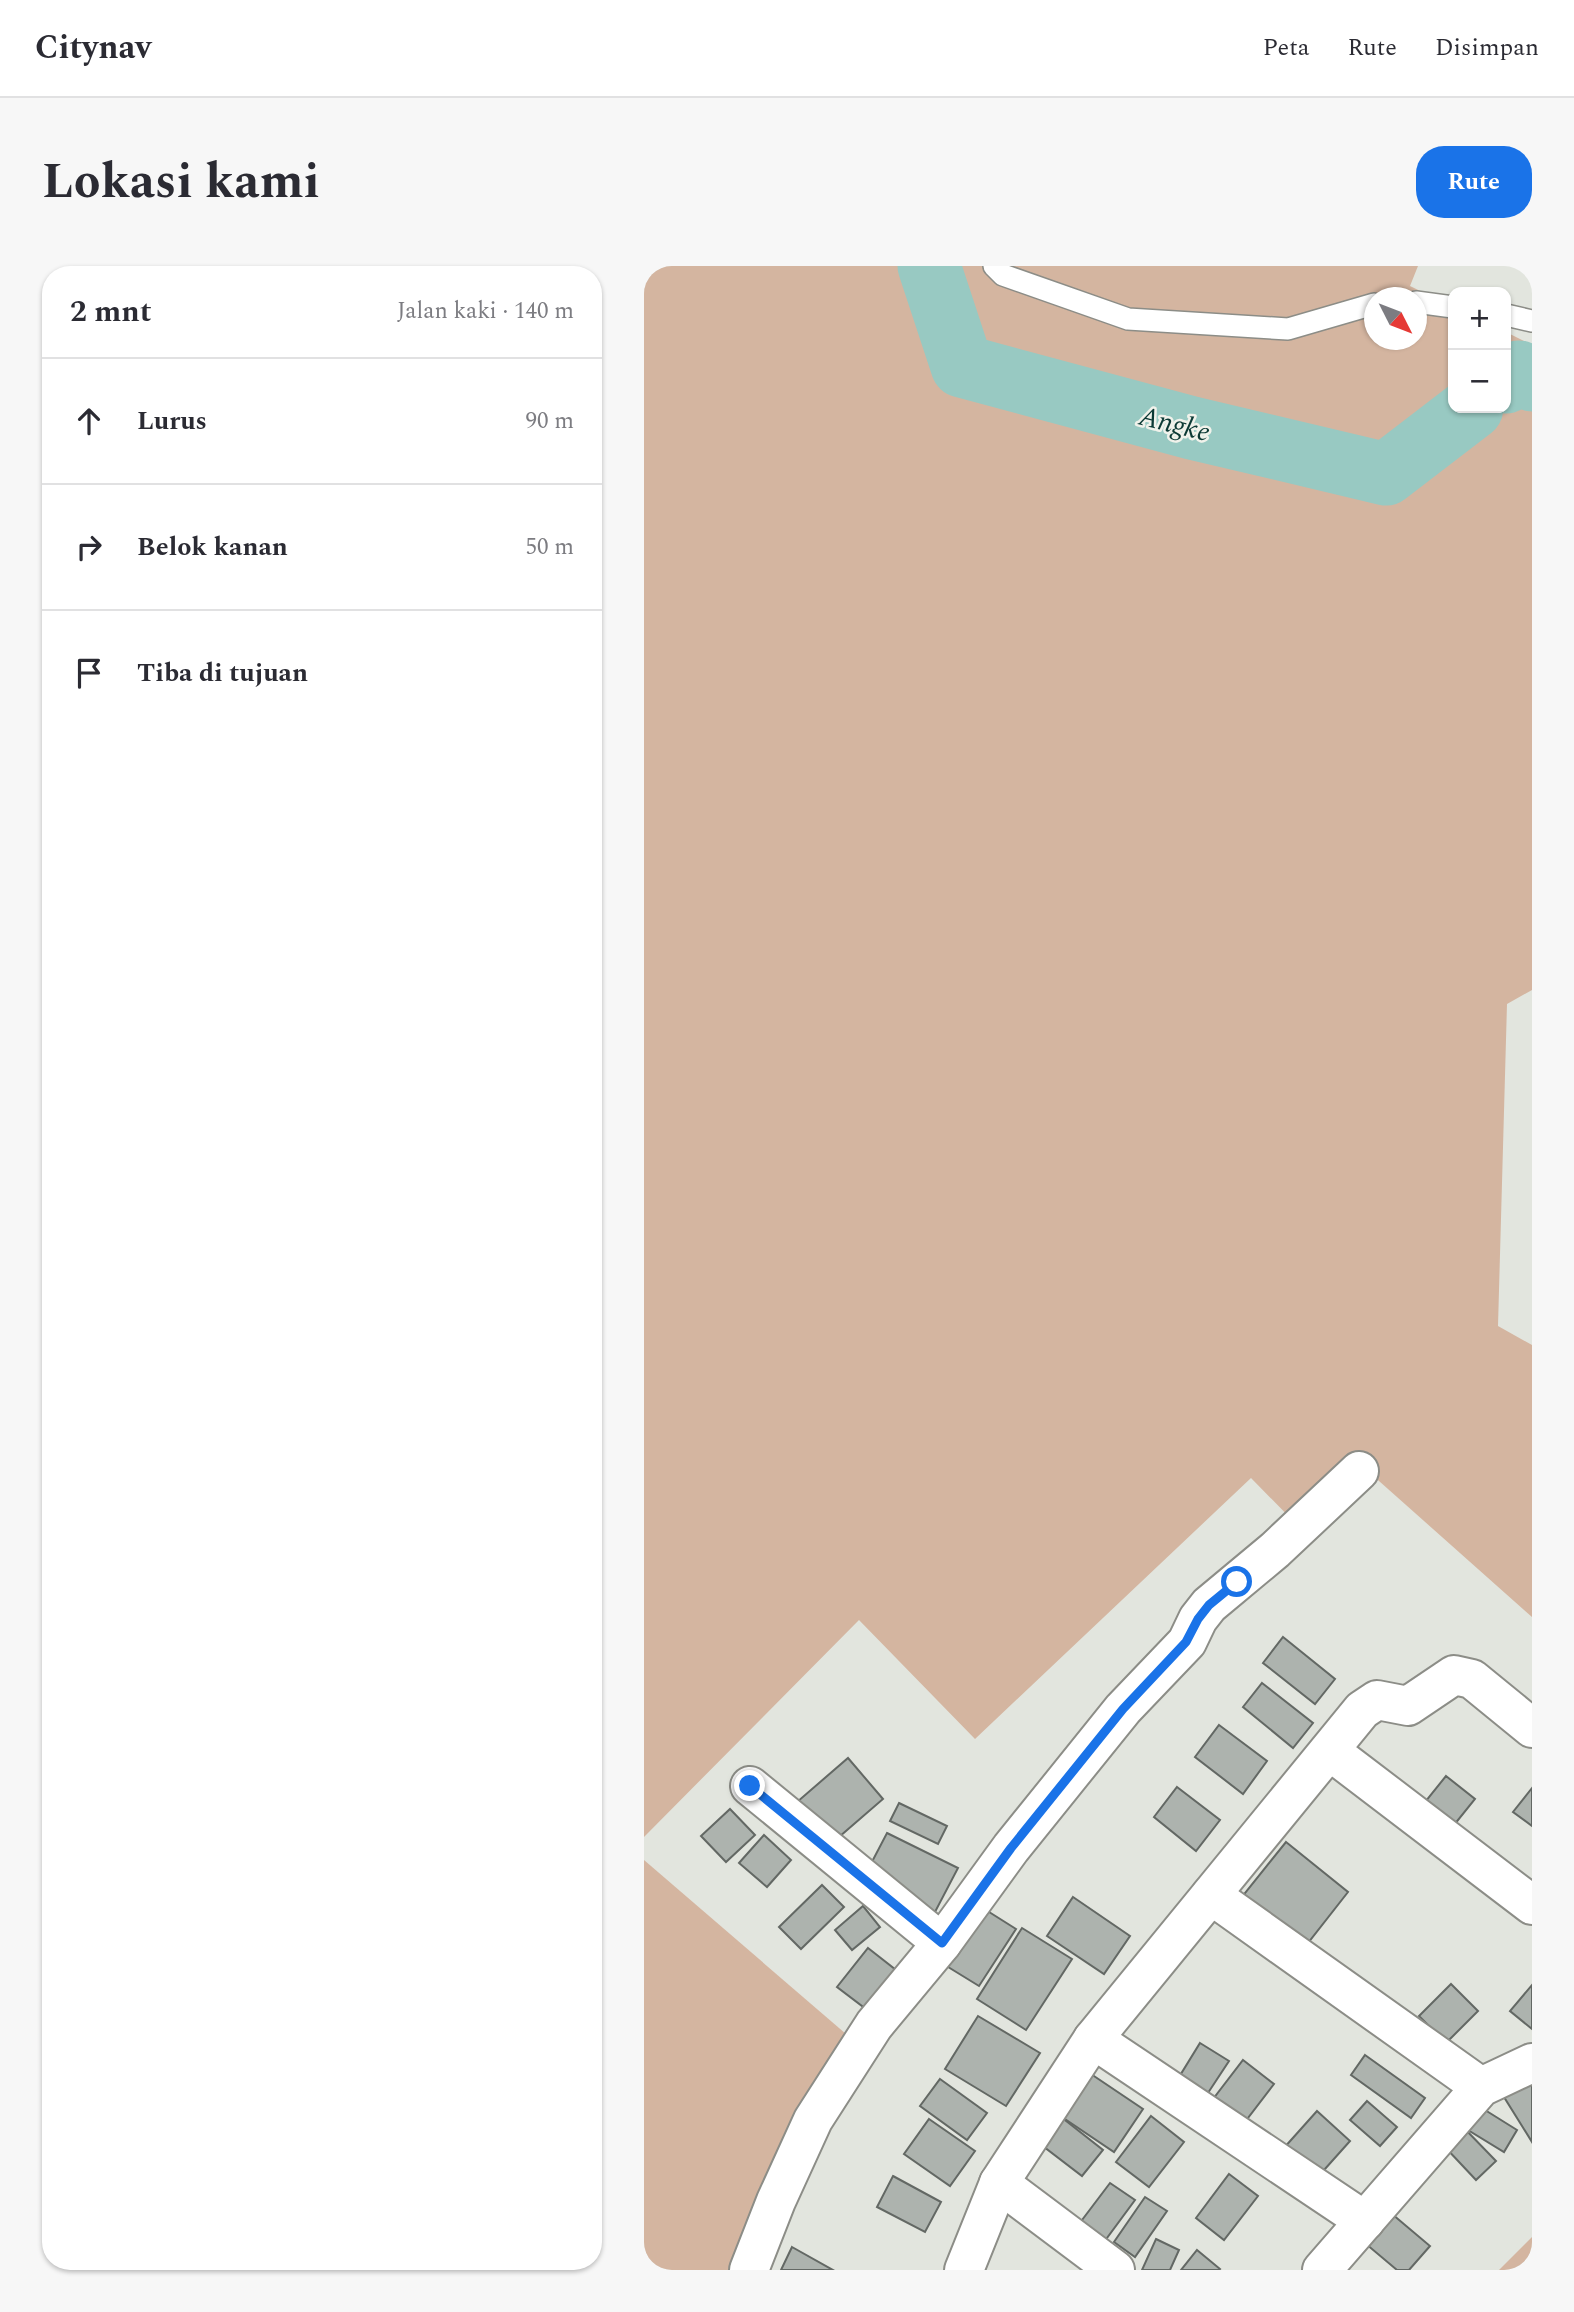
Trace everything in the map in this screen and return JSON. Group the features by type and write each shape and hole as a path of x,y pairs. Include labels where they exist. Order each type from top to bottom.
{"street":[{"path":"749,2270 776,2201 813,2120 874,2025 942,1943 1011,1848 1123,1709 1186,1642 1209,1605 1275,1550 1359,1471"},
{"path":"964,2270 999,2183 1093,2039 1362,1710 1377,1700 1408,1706 1454,1675 1472,1679 1532,1728"},
{"path":"1331,1751 1532,1905"},
{"path":"750,1786 942,1943"},
{"path":"1211,1895 1481,2087"},
{"path":"1093,2039 1365,2221"},
{"path":"1322,2270 1481,2087 1532,2063"},
{"path":"999,2183 1115,2270"}],"lane":[{"path":"994,266 1003,275 1128,319 1288,329 1364,307"},
{"path":"1427,303 1448,306"},
{"path":"1511,317 1532,321"}],"shaded area":[{"path":"644,266 1418,266 1410,286 1412,287 1364,287 1364,350 1427,350 1427,294 1448,305 1448,413 1511,413 1511,334 1532,345 1532,990 1507,1004 1498,1326 1532,1345 1532,1617 1361,1465 1303,1531 1251,1478 975,1739 859,1620 644,1837"},
{"path":"644,1860 846,2034 744,2270 644,2270"},
{"path":"1532,2237 1532,2270 1499,2270"}],"building":[{"path":"1283,1637 1335,1679 1315,1704 1263,1663"},
{"path":"1262,1683 1313,1723 1293,1748 1243,1707"},
{"path":"1219,1725 1267,1761 1243,1794 1195,1757"},
{"path":"848,1758 883,1799 832,1843 797,1802"},
{"path":"1446,1776 1475,1799 1450,1830 1421,1807"},
{"path":"1177,1787 1220,1820 1196,1851 1154,1817"},
{"path":"1532,1788 1532,1826 1513,1812"},
{"path":"899,1803 947,1826 938,1844 890,1821"},
{"path":"730,1809 755,1835 726,1862 701,1836"},
{"path":"887,1833 958,1868 935,1912 864,1877"},
{"path":"764,1835 791,1860 767,1887 739,1863"},
{"path":"1286,1842 1348,1892 1304,1948 1241,1898"},
{"path":"822,1885 844,1907 801,1949 779,1927"},
{"path":"1073,1897 1130,1936 1104,1974 1047,1936"},
{"path":"978,1905 1016,1929 979,1986 940,1962"},
{"path":"863,1906 880,1927 852,1950 835,1930"},
{"path":"1022,1928 1072,1959 1026,2030 977,1999"},
{"path":"868,1948 896,1970 866,2009 837,1987"},
{"path":"1451,1984 1478,2011 1446,2043 1419,2016"},
{"path":"1532,1985 1532,2029 1510,2011"},
{"path":"978,2016 1040,2053 1006,2106 945,2069"},
{"path":"1200,2043 1229,2061 1204,2099 1176,2082"},
{"path":"1365,2055 1425,2098 1411,2118 1351,2075"},
{"path":"1243,2060 1274,2084 1241,2127 1210,2103"},
{"path":"1085,2070 1143,2109 1114,2152 1056,2113"},
{"path":"940,2079 987,2113 967,2140 920,2106"},
{"path":"1532,2081 1532,2142 1504,2097"},
{"path":"1367,2101 1397,2127 1380,2146 1350,2120"},
{"path":"1477,2105 1517,2130 1504,2152 1463,2127"},
{"path":"1317,2111 1350,2141 1316,2179 1283,2149"},
{"path":"1056,2113 1103,2150 1082,2176 1035,2140"},
{"path":"1151,2116 1184,2142 1149,2187 1116,2162"},
{"path":"929,2119 975,2151 950,2186 904,2154"},
{"path":"1463,2127 1496,2161 1476,2180 1444,2146"},
{"path":"1229,2174 1258,2196 1224,2240 1196,2218"},
{"path":"893,2176 941,2202 925,2232 877,2207"},
{"path":"1110,2183 1135,2200 1101,2246 1076,2228"},
{"path":"1145,2197 1167,2211 1135,2257 1114,2242"},
{"path":"1392,2214 1430,2246 1409,2270 1397,2270 1366,2244"},
{"path":"1156,2239 1179,2250 1170,2270 1142,2270"},
{"path":"792,2247 833,2270 781,2270"},
{"path":"1197,2250 1220,2269 1181,2270"}],"waterway":[{"name":"Angke","path":"929,266 962,366 1192,428 1386,474 1465,413"},
{"name":"Angke","path":"1511,378 1519,372 1532,380"}],"route":[{"path":"750,1786 942,1943 1011,1848 1123,1709 1186,1642 1209,1605 1237,1582"}]}
